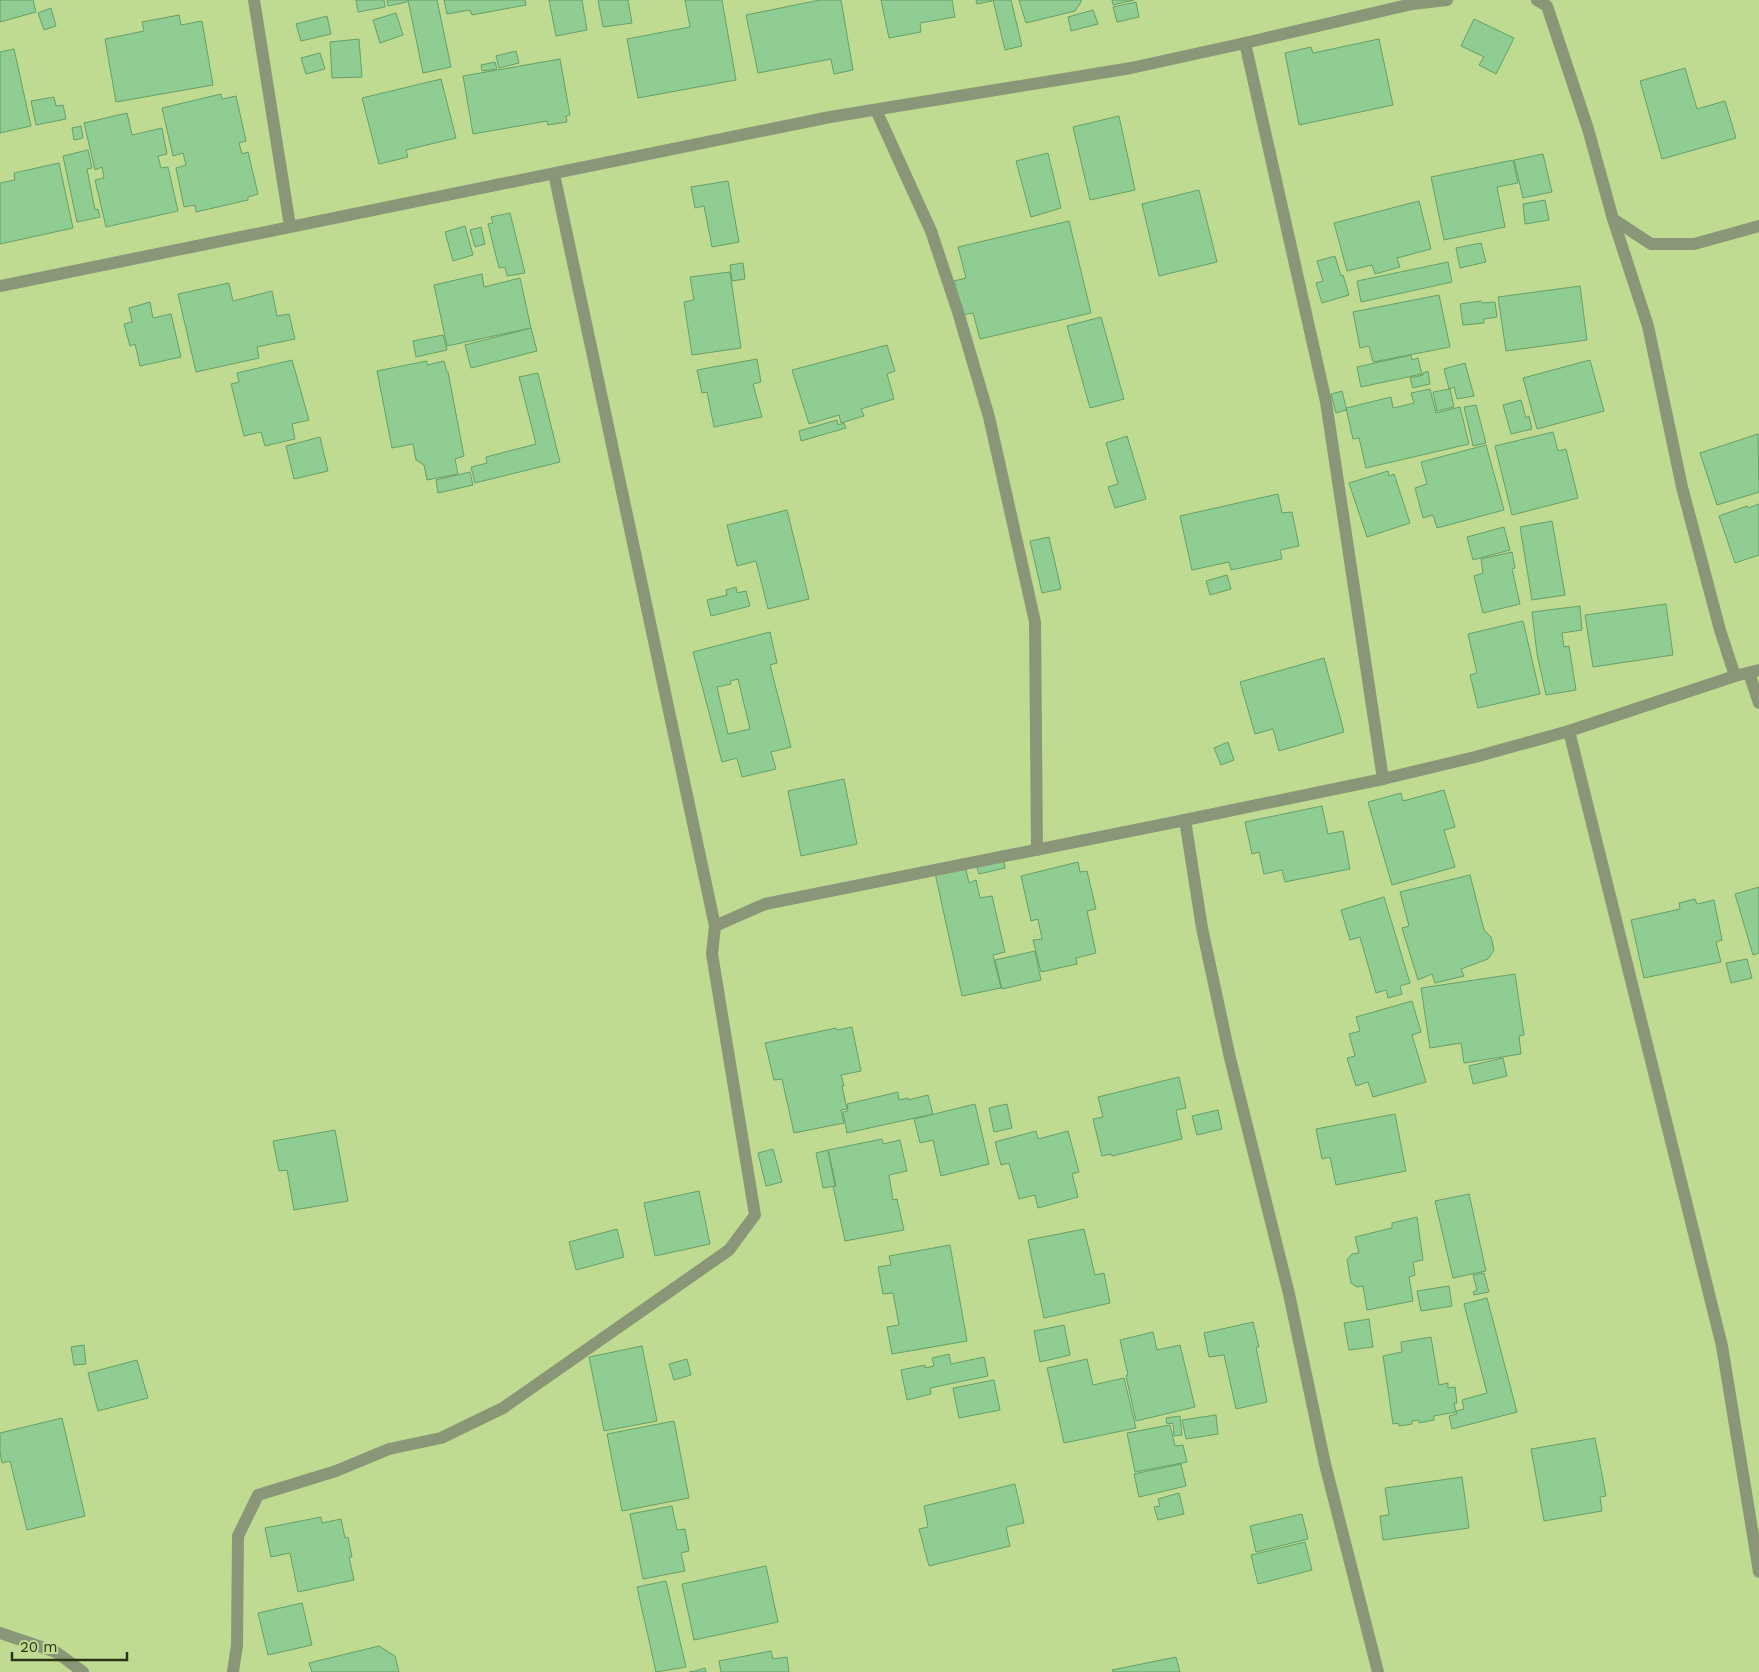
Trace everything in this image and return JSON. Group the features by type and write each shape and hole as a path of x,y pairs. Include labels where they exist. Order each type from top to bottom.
{"street":[{"path":"254,0 290,226"},
{"path":"0,286 830,117 1131,68 1245,43 1412,2 1447,0"},
{"path":"1537,0 1547,6 1568,66 1612,219 1648,326 1682,487 1720,630 1735,676"},
{"path":"1245,43 1326,402 1383,779"},
{"path":"876,110 930,231 958,312 988,417 1035,622 1037,850"},
{"path":"233,1672 237,1645 238,1536 258,1495 336,1471 389,1448 441,1438 503,1408 729,1250 754,1215 712,954 715,926 554,174"},
{"path":"1612,219 1651,244 1694,244 1759,226"},
{"path":"715,926 765,904 1185,820 1383,779 1475,757 1569,731 1735,676 1754,672 1759,703"},
{"path":"1569,731 1722,1346 1759,1572"},
{"path":"1185,820 1202,928 1230,1058 1289,1294 1326,1464 1378,1672"},
{"path":"0,1633 56,1652 83,1672"}],"building":[{"path":"0,0 33,0 36,12 0,22"},
{"path":"356,0 384,0 385,7 358,12"},
{"path":"387,0 407,0 407,2 388,6"},
{"path":"408,0 437,0 451,67 423,73"},
{"path":"444,0 525,0 526,5 472,15 470,10 447,14"},
{"path":"549,0 582,0 587,30 556,36"},
{"path":"598,0 628,0 632,23 603,27"},
{"path":"685,0 722,0 736,80 638,98 627,39 690,27"},
{"path":"820,0 841,0 853,70 834,74 831,59 758,73 746,15"},
{"path":"881,0 952,0 955,17 920,23 921,32 889,38"},
{"path":"976,0 992,0 992,1 977,4"},
{"path":"993,0 1011,0 1022,46 1005,50"},
{"path":"1019,0 1081,0 1081,2 1075,11 1026,23"},
{"path":"1112,0 1134,0 1113,5"},
{"path":"1136,2 1139,17 1117,22 1113,7"},
{"path":"51,8 56,26 44,30 38,13"},
{"path":"1093,10 1098,24 1071,31 1068,17"},
{"path":"396,13 403,35 380,43 373,20"},
{"path":"179,15 181,25 202,21 213,85 116,102 105,39 144,31 142,22"},
{"path":"327,16 331,34 301,41 296,24"},
{"path":"1474,19 1514,38 1496,74 1479,65 1484,57 1461,46"},
{"path":"359,39 362,77 332,78 330,42"},
{"path":"1379,39 1393,105 1299,125 1285,53 1311,47 1313,53"},
{"path":"14,49 31,126 0,133 0,52"},
{"path":"516,51 519,63 499,68 496,56"},
{"path":"320,53 325,69 306,74 301,58"},
{"path":"560,59 570,115 566,116 567,122 548,125 547,121 473,134 463,76"},
{"path":"495,62 497,69 482,71 481,65"},
{"path":"1685,68 1697,109 1725,101 1736,138 1662,159 1640,81"},
{"path":"441,79 456,138 406,150 408,157 379,164 362,98"},
{"path":"221,94 222,99 236,96 246,141 239,143 242,154 248,152 258,194 248,197 248,200 196,212 195,205 184,207 176,168 186,165 183,153 173,156 162,108"},
{"path":"54,97 56,106 63,105 66,119 36,125 31,101"},
{"path":"127,113 132,135 162,128 167,154 158,156 161,168 168,167 178,211 106,227 95,180 104,178 102,167 95,170 84,123"},
{"path":"1119,116 1135,190 1090,200 1073,127"},
{"path":"81,126 83,138 74,140 72,128"},
{"path":"88,150 92,168 87,169 95,210 98,209 100,217 77,222 63,156"},
{"path":"1048,153 1061,208 1031,217 1016,161"},
{"path":"1543,154 1552,192 1523,198 1514,160"},
{"path":"1513,160 1518,183 1497,187 1505,227 1444,240 1431,177"},
{"path":"59,163 73,228 0,244 0,183 15,180 14,173"},
{"path":"728,181 739,242 712,247 704,206 695,208 691,187"},
{"path":"1199,190 1217,262 1159,276 1142,204"},
{"path":"1545,200 1549,220 1525,224 1523,204"},
{"path":"1419,201 1431,249 1397,258 1400,267 1375,274 1372,265 1347,271 1334,223"},
{"path":"510,213 525,273 507,276 505,267 499,268 488,224 493,223 491,217"},
{"path":"1069,221 1091,313 980,339 973,313 962,315 954,281 966,278 958,247"},
{"path":"465,226 473,255 453,261 445,232"},
{"path":"481,227 485,244 475,247 470,230"},
{"path":"1481,243 1486,262 1460,268 1456,248"},
{"path":"1335,256 1349,295 1322,303 1316,283 1323,281 1317,261"},
{"path":"1448,262 1452,282 1361,302 1357,281"},
{"path":"743,263 745,279 732,281 730,265"},
{"path":"730,272 741,348 692,355 684,302 694,300 690,277"},
{"path":"482,274 484,287 520,278 531,328 447,346 434,285"},
{"path":"229,283 233,301 272,291 277,316 289,314 295,339 257,347 259,358 196,372 178,294"},
{"path":"1580,286 1587,340 1506,351 1498,297"},
{"path":"1439,295 1450,347 1373,362 1369,346 1360,348 1353,312"},
{"path":"1481,301 1482,303 1495,302 1497,317 1484,319 1484,323 1463,325 1460,304"},
{"path":"150,302 153,318 171,314 181,357 140,366 135,344 130,346 124,324 132,322 129,308"},
{"path":"1101,317 1124,399 1090,408 1067,326"},
{"path":"531,328 537,351 471,368 465,345"},
{"path":"443,335 447,350 416,357 413,341"},
{"path":"887,345 895,371 887,374 894,399 861,409 864,416 841,423 839,415 809,424 792,370"},
{"path":"1411,355 1412,360 1418,358 1422,374 1361,387 1357,367"},
{"path":"757,359 761,382 753,384 762,417 714,427 707,392 702,393 697,370"},
{"path":"292,360 309,420 292,424 295,439 265,446 261,432 244,436 231,384 239,382 237,373"},
{"path":"1590,360 1604,411 1537,429 1523,378"},
{"path":"427,361 427,365 444,361 448,372 464,456 455,459 458,474 427,480 424,465 416,460 413,444 392,448 377,371"},
{"path":"1465,363 1474,396 1457,399 1454,387 1449,389 1444,369"},
{"path":"1428,371 1430,384 1413,388 1410,378 1423,375 1423,373"},
{"path":"538,373 560,462 475,483 471,467 487,463 486,457 536,444 519,377"},
{"path":"1430,389 1436,413 1460,407 1469,444 1366,468 1359,438 1353,439 1346,408 1391,397 1393,408 1414,403 1411,393"},
{"path":"1450,389 1454,407 1437,411 1433,392"},
{"path":"1342,391 1346,410 1336,413 1331,394"},
{"path":"1521,400 1526,418 1529,416 1532,429 1511,434 1503,405"},
{"path":"1476,405 1486,443 1473,446 1464,407"},
{"path":"837,420 838,425 844,423 846,428 801,441 799,431"},
{"path":"1553,432 1558,451 1566,449 1578,498 1512,515 1495,446"},
{"path":"1758,434 1759,492 1717,505 1700,453"},
{"path":"1127,436 1146,499 1115,508 1108,487 1118,484 1106,443"},
{"path":"320,437 328,471 294,479 286,446"},
{"path":"1486,445 1504,510 1437,528 1433,515 1423,518 1415,488 1427,484 1421,462"},
{"path":"1388,471 1389,476 1394,474 1410,523 1367,537 1349,483"},
{"path":"470,472 473,485 438,493 436,480"},
{"path":"1278,494 1282,513 1292,512 1299,546 1280,550 1282,559 1231,570 1229,562 1192,570 1180,516"},
{"path":"1759,504 1759,555 1735,563 1719,516 1747,506 1748,508"},
{"path":"787,510 809,599 768,609 756,561 737,566 727,525"},
{"path":"1552,521 1565,595 1532,600 1520,527"},
{"path":"1504,527 1510,550 1473,560 1467,537"},
{"path":"1049,537 1061,589 1042,593 1030,541"},
{"path":"1512,552 1515,568 1512,569 1520,604 1483,613 1474,576 1483,573 1481,559"},
{"path":"1227,575 1231,589 1210,595 1206,581"},
{"path":"736,587 737,593 746,591 750,606 711,616 707,600 727,595 726,590"},
{"path":"1666,604 1673,655 1593,667 1585,615"},
{"path":"1580,606 1582,630 1562,633 1564,647 1569,646 1576,690 1546,695 1537,654 1532,612"},
{"path":"1523,621 1540,694 1478,708 1470,675 1477,673 1468,634"},
{"path":"770,632 777,663 770,665 791,747 771,752 776,769 742,777 737,758 722,762 693,652","holes":["738,679 750,729 728,734 717,687 731,684 730,681"]},
{"path":"1324,658 1344,732 1279,751 1273,729 1255,734 1240,682"},
{"path":"1228,742 1234,760 1221,765 1214,748"},
{"path":"844,779 857,844 801,856 788,791"},
{"path":"1444,790 1455,827 1444,830 1455,867 1392,885 1368,802 1401,793 1403,801"},
{"path":"1322,806 1328,834 1343,831 1350,869 1285,882 1282,870 1264,874 1259,852 1252,854 1245,822"},
{"path":"1003,857 1005,868 979,874 976,864"},
{"path":"1078,862 1080,872 1087,871 1096,909 1087,911 1096,953 1076,958 1077,964 1041,972 1033,940 1042,939 1038,919 1031,921 1021,876"},
{"path":"965,866 969,883 976,880 980,898 992,896 1005,952 993,955 1001,988 962,996 935,873"},
{"path":"1470,875 1484,930 1491,937 1494,950 1488,959 1461,969 1464,976 1435,983 1432,974 1418,980 1402,928 1409,926 1400,892"},
{"path":"1759,887 1759,953 1753,955 1735,894"},
{"path":"1384,897 1410,983 1400,986 1402,994 1388,998 1386,990 1376,993 1360,937 1350,940 1341,910"},
{"path":"1695,899 1697,904 1714,900 1722,940 1716,942 1721,962 1644,978 1631,920 1680,909 1679,903"},
{"path":"1035,951 1041,980 1002,989 995,960"},
{"path":"1747,959 1752,978 1731,983 1726,963"},
{"path":"1515,974 1524,1035 1519,1036 1521,1054 1464,1063 1461,1043 1430,1048 1421,988"},
{"path":"1412,1001 1421,1032 1412,1035 1426,1082 1373,1097 1368,1082 1356,1086 1347,1058 1355,1056 1349,1034 1360,1031 1356,1017"},
{"path":"852,1027 861,1071 841,1075 847,1109 841,1110 844,1123 794,1133 782,1079 774,1080 765,1043 836,1028 837,1030"},
{"path":"1503,1058 1507,1076 1473,1084 1469,1066"},
{"path":"1179,1077 1186,1108 1176,1110 1182,1139 1112,1156 1111,1154 1102,1156 1093,1119 1103,1117 1098,1097"},
{"path":"898,1092 899,1100 908,1098 908,1100 928,1095 933,1114 847,1133 843,1112 848,1111 847,1104"},
{"path":"975,1104 989,1164 941,1176 933,1140 920,1143 914,1119"},
{"path":"1007,1104 1012,1128 994,1132 989,1108"},
{"path":"1218,1110 1222,1129 1197,1135 1192,1116"},
{"path":"1395,1114 1406,1171 1336,1185 1330,1157 1322,1159 1316,1129"},
{"path":"335,1130 348,1201 294,1210 287,1170 279,1171 273,1141"},
{"path":"1036,1131 1038,1139 1068,1131 1079,1172 1072,1174 1078,1197 1038,1208 1035,1195 1019,1199 1009,1163 1001,1165 995,1142"},
{"path":"882,1139 883,1144 900,1140 907,1171 889,1175 893,1200 897,1199 904,1230 845,1241 833,1186 836,1186 828,1150"},
{"path":"773,1149 782,1182 766,1186 758,1153"},
{"path":"828,1150 835,1186 823,1188 816,1153"},
{"path":"699,1191 710,1244 655,1256 644,1203"},
{"path":"1469,1194 1486,1271 1453,1278 1435,1201"},
{"path":"1417,1217 1423,1260 1413,1262 1415,1275 1409,1277 1413,1301 1367,1310 1363,1286 1357,1287 1351,1283 1347,1260 1352,1254 1359,1253 1355,1237 1392,1228 1392,1223"},
{"path":"617,1229 624,1257 576,1270 569,1242"},
{"path":"1084,1229 1095,1275 1104,1273 1110,1303 1044,1318 1028,1240"},
{"path":"950,1245 967,1341 892,1354 887,1327 899,1325 893,1293 883,1294 878,1267 891,1265 889,1256"},
{"path":"1484,1273 1489,1292 1474,1295 1473,1292 1477,1290 1473,1275"},
{"path":"1449,1286 1452,1306 1421,1311 1417,1291"},
{"path":"1487,1298 1517,1412 1452,1429 1449,1416 1457,1414 1456,1411 1464,1409 1462,1400 1487,1393 1464,1304"},
{"path":"1369,1319 1373,1347 1349,1350 1344,1323"},
{"path":"1253,1322 1259,1347 1256,1347 1267,1402 1236,1409 1224,1355 1209,1357 1204,1333"},
{"path":"1064,1325 1070,1355 1040,1362 1034,1331"},
{"path":"1153,1332 1157,1350 1180,1345 1195,1407 1136,1421 1120,1340"},
{"path":"1431,1337 1439,1385 1448,1383 1448,1388 1455,1387 1457,1403 1454,1403 1456,1412 1434,1416 1434,1420 1419,1423 1419,1420 1412,1421 1412,1424 1399,1426 1398,1423 1393,1424 1383,1356 1402,1352 1401,1342"},
{"path":"84,1345 86,1364 74,1365 71,1347"},
{"path":"642,1346 657,1421 604,1431 589,1357"},
{"path":"949,1354 951,1364 984,1357 988,1376 930,1388 931,1394 907,1400 901,1370 925,1365 925,1368 934,1366 932,1358"},
{"path":"687,1359 691,1375 674,1380 669,1364"},
{"path":"1087,1359 1093,1385 1124,1378 1136,1428 1064,1443 1047,1368"},
{"path":"137,1360 148,1398 98,1411 88,1373"},
{"path":"994,1380 1000,1410 959,1418 953,1388"},
{"path":"1216,1415 1218,1434 1186,1439 1182,1420"},
{"path":"1180,1416 1182,1435 1174,1436 1173,1423 1167,1424 1166,1418"},
{"path":"62,1418 85,1516 27,1530 10,1461 2,1463 0,1433"},
{"path":"674,1421 689,1498 622,1511 607,1434"},
{"path":"1170,1425 1175,1446 1183,1445 1187,1462 1135,1472 1127,1433"},
{"path":"1595,1438 1606,1496 1600,1497 1602,1511 1544,1521 1531,1449"},
{"path":"1181,1464 1186,1486 1139,1497 1134,1474"},
{"path":"1462,1477 1469,1528 1383,1540 1380,1516 1389,1515 1385,1488"},
{"path":"1015,1484 1024,1523 1006,1527 1010,1546 929,1566 919,1529 928,1527 924,1506"},
{"path":"1179,1493 1184,1514 1158,1520 1154,1507 1160,1506 1158,1499"},
{"path":"672,1506 677,1530 685,1529 689,1551 681,1553 685,1571 643,1579 630,1514"},
{"path":"1302,1514 1308,1539 1256,1552 1250,1526"},
{"path":"321,1517 322,1523 341,1519 345,1538 348,1537 352,1557 349,1557 354,1580 298,1592 290,1553 271,1557 265,1528"},
{"path":"1305,1542 1312,1570 1258,1584 1251,1555"},
{"path":"766,1566 778,1622 694,1640 682,1584"},
{"path":"666,1581 686,1667 656,1672 637,1587"},
{"path":"302,1603 312,1645 268,1655 258,1613"},
{"path":"379,1646 395,1656 399,1672 312,1672 309,1663"},
{"path":"771,1651 773,1659 787,1657 789,1672 721,1672 719,1661"},
{"path":"1176,1657 1180,1672 1113,1672 1112,1670"},
{"path":"705,1668 706,1672 689,1672 695,1671"}]}
